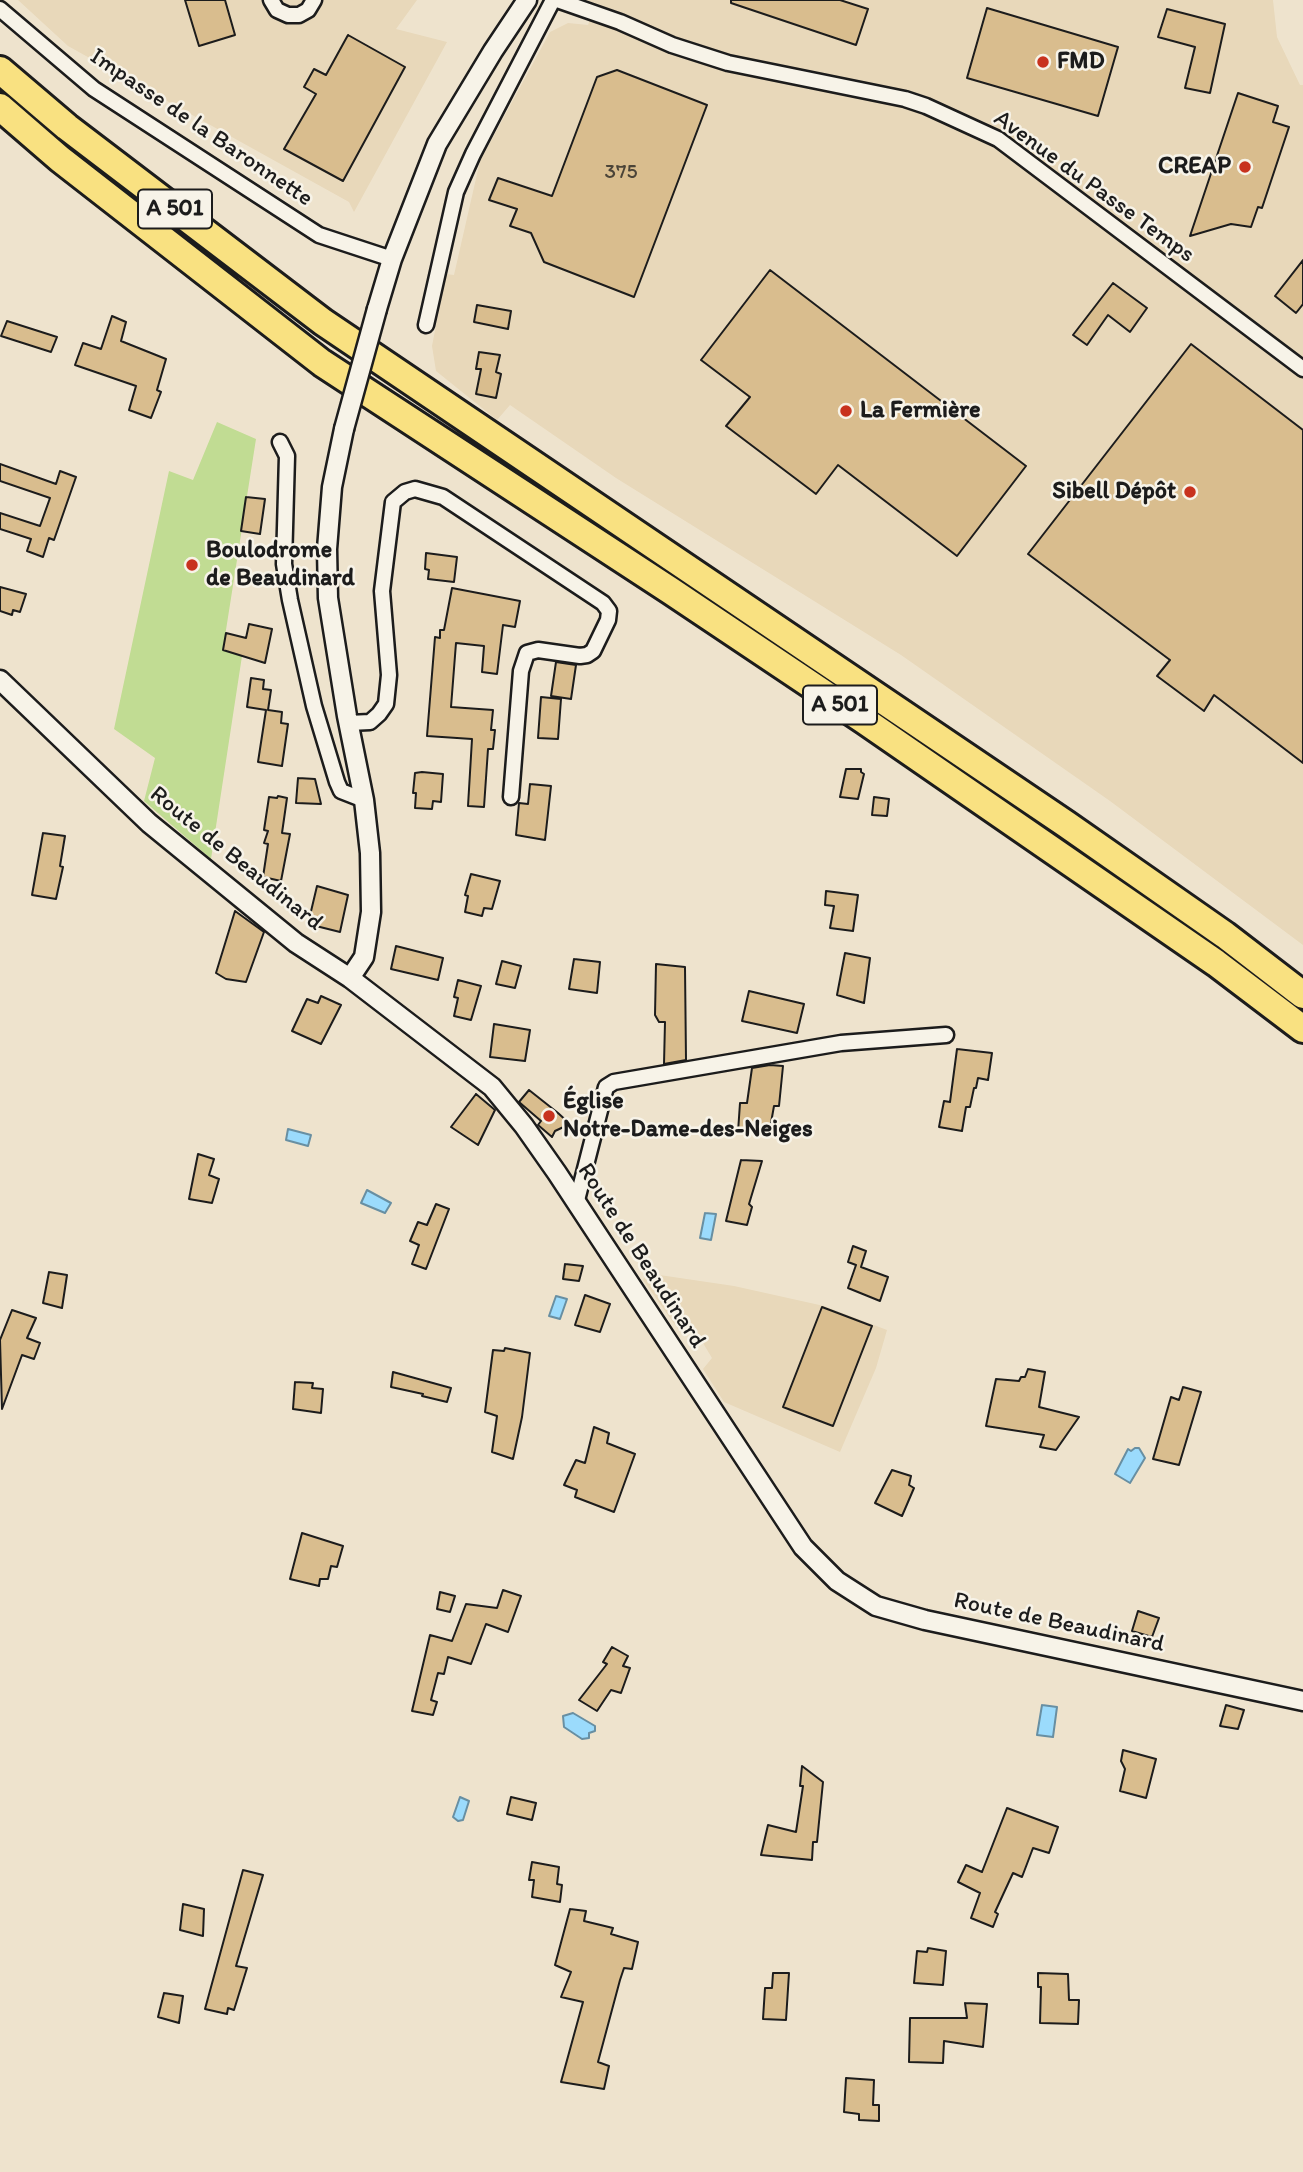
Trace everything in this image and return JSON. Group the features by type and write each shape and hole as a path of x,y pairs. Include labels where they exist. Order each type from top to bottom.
{"highway":[{"name":"A 501","path":"0,70 66,127 323,322 1054,816 1225,935 1303,995"},
{"name":"A 501","path":"0,107 60,159 322,363 671,591 876,729 1216,963 1303,1029"}],"street":[{"path":"271,0 277,10 288,15 299,15 308,10 314,0"},
{"path":"426,326 456,192 472,154 555,0"},
{"name":"Avenue du Passe Temps","path":"555,0 620,22 672,46 728,62 905,99 998,139 1303,369"},
{"path":"350,978 364,957 370,912 370,852 364,800 332,629 327,549 332,487 344,429 392,259 437,144 525,1"},
{"name":"Impasse de la Baronnette","path":"0,9 94,89 319,235 392,259"},
{"path":"280,442 287,456 284,564 314,706 341,791 364,800"},
{"path":"349,723 370,722 386,704 389,675 382,591 393,502 405,492 415,489 443,497 603,603 609,611 608,620 593,651 587,655 538,650 527,653 521,671 511,797"},
{"name":"Route de Beaudinard","path":"0,680 149,823 296,943 350,978 492,1087 524,1126 803,1547 836,1581 876,1606 925,1620 1303,1701"},
{"path":"576,1204 606,1087 614,1082 841,1043 946,1035"}],"shaded area":[{"path":"18,0 417,0 396,29 447,42 354,212 349,202 68,46"},
{"path":"580,0 1273,0 1277,37 1300,85 1303,85 1303,945 1110,801 901,655 616,478 510,405 497,420 436,371 432,346 446,274 454,275 480,161 550,32 568,23 588,25 595,6"},
{"path":"646,1273 734,1286 824,1306 887,1330 876,1368 840,1452 724,1402 703,1369 712,1358 697,1333 680,1332 643,1280"}],"green space":[{"name":"Boulodrome de Beaudinard","path":"217,422 256,439 223,649 242,656 211,859 144,801 155,758 114,729 169,471 193,480"}],"water":[{"path":"288,1129 311,1135 308,1146 286,1140"},
{"path":"367,1190 391,1203 385,1213 361,1203"},
{"path":"705,1213 716,1214 711,1240 700,1238"},
{"path":"556,1296 567,1299 560,1319 549,1316"},
{"path":"1139,1448 1145,1458 1130,1483 1115,1474 1128,1449 1131,1451"},
{"path":"1042,1705 1057,1707 1053,1737 1037,1735"},
{"path":"573,1713 595,1726 595,1731 589,1733 589,1738 582,1739 564,1727 563,1716"},
{"path":"460,1797 469,1801 463,1820 458,1821 453,1817"}],"building":[{"path":"185,0 225,0 235,35 199,46"},
{"path":"731,0 840,0 868,9 856,45 731,3"},
{"name":"FMD","path":"987,8 1118,47 1098,116 967,78"},
{"path":"1167,9 1225,24 1210,93 1185,88 1195,47 1158,37"},
{"path":"348,35 405,67 343,181 284,149 316,94 304,87 314,69 326,75"},
{"path":"617,70 707,105 634,297 544,262 531,233 510,226 517,209 489,200 498,178 552,196 597,77"},
{"name":"CREAP","path":"1238,93 1278,106 1273,122 1289,127 1262,208 1258,207 1251,227 1231,224 1190,236"},
{"path":"1303,260 1303,304 1296,313 1275,296"},
{"name":"La Fermière","path":"770,270 1026,466 957,556 838,465 816,494 726,426 750,397 701,360"},
{"path":"1113,283 1147,308 1130,332 1108,315 1087,345 1073,335"},
{"path":"477,305 511,311 508,329 474,322"},
{"path":"112,316 126,322 121,341 166,359 157,390 161,392 151,418 129,410 136,386 75,365 83,343 101,349"},
{"path":"7,321 57,337 51,352 1,336"},
{"name":"Sibell Dépôt","path":"1191,344 1303,430 1303,763 1214,695 1204,711 1157,676 1170,660 1028,554"},
{"path":"479,352 500,355 496,372 501,374 496,398 476,394 481,369 476,369"},
{"path":"0,464 56,484 60,471 76,477 54,540 49,538 43,557 27,551 31,539 0,529 0,513 40,526 50,498 0,481"},
{"path":"246,497 265,499 260,534 241,531"},
{"path":"426,553 457,557 454,582 428,579 429,570 425,569"},
{"path":"0,587 26,594 20,612 13,610 12,615 0,611"},
{"path":"452,588 520,601 515,627 503,625 497,674 482,672 484,646 456,643 451,707 493,710 491,730 495,730 493,749 488,749 484,807 468,806 472,739 427,736 435,637 440,638 440,630 444,630"},
{"path":"249,624 272,629 265,663 223,650 226,633 246,638"},
{"path":"556,662 576,665 571,699 551,696"},
{"path":"251,678 264,680 263,689 271,690 268,710 282,712 281,723 288,724 282,766 258,762 266,710 247,707"},
{"path":"541,697 561,699 558,739 538,738"},
{"path":"846,769 861,769 864,774 858,799 840,797"},
{"path":"415,773 443,774 441,802 433,801 432,809 415,808"},
{"path":"298,778 315,779 321,804 296,803"},
{"path":"530,784 551,786 545,840 516,835 519,803 528,804"},
{"path":"269,797 287,798 282,833 290,834 281,881 263,877 268,844 264,843 268,831 264,830"},
{"path":"874,797 889,799 887,816 872,815"},
{"path":"43,833 65,836 60,866 63,867 56,899 32,895"},
{"path":"471,874 500,881 492,909 484,908 482,916 465,912 468,896 465,895"},
{"path":"317,886 348,895 340,932 308,924"},
{"path":"826,891 858,895 853,931 830,928 834,906 825,905"},
{"path":"235,911 264,932 246,982 226,979 216,973"},
{"path":"396,946 443,958 438,980 391,969"},
{"path":"845,953 870,958 864,1003 837,995"},
{"path":"574,959 600,962 597,993 569,989"},
{"path":"502,961 521,966 515,988 496,984"},
{"path":"656,964 685,967 686,1060 664,1064 665,1022 659,1022 655,1015"},
{"path":"458,980 481,986 471,1020 454,1016"},
{"path":"749,991 804,1004 797,1033 742,1021"},
{"path":"321,996 341,1005 321,1044 292,1031 307,999 318,1003"},
{"path":"494,1024 530,1030 525,1061 490,1057"},
{"path":"957,1049 992,1053 988,1080 978,1078 970,1107 966,1107 962,1131 939,1127 944,1101 950,1102"},
{"path":"783,1066 779,1106 774,1106 769,1134 738,1132 740,1103 747,1103 752,1068"},
{"name":"Église Notre-Dame-des-Neiges","path":"529,1090 570,1124 555,1131 552,1137 538,1125 541,1121 519,1102"},
{"path":"476,1094 495,1110 478,1145 451,1127"},
{"path":"198,1154 214,1159 209,1175 219,1179 212,1203 189,1199"},
{"path":"741,1160 762,1161 749,1204 752,1207 747,1225 726,1221"},
{"path":"436,1204 449,1209 426,1269 412,1264 419,1245 410,1241 418,1222 427,1225"},
{"path":"853,1246 866,1251 861,1267 888,1277 880,1301 848,1288 856,1265 848,1262"},
{"path":"565,1264 583,1266 579,1281 563,1279"},
{"path":"49,1272 67,1275 62,1308 43,1303"},
{"path":"585,1295 610,1304 600,1332 575,1325"},
{"path":"822,1307 872,1326 833,1426 783,1407"},
{"path":"12,1310 36,1318 27,1338 40,1343 34,1359 22,1355 2,1409 0,1340"},
{"path":"505,1348 530,1353 522,1417 513,1459 492,1452 497,1416 485,1412 493,1350 504,1351"},
{"path":"1028,1369 1045,1372 1039,1407 1079,1417 1056,1450 1040,1447 1044,1435 986,1426 996,1379 1019,1381 1021,1377 1025,1377"},
{"path":"393,1372 451,1388 447,1402 391,1387"},
{"path":"295,1382 313,1383 312,1388 323,1389 321,1413 293,1409"},
{"path":"1183,1387 1201,1392 1179,1465 1153,1459 1171,1397 1179,1400"},
{"path":"594,1427 609,1433 607,1443 635,1454 614,1512 575,1497 577,1490 564,1485 576,1460 585,1463"},
{"path":"892,1470 911,1476 909,1485 914,1488 902,1516 875,1503"},
{"path":"302,1533 343,1546 337,1567 331,1566 328,1579 320,1579 319,1586 290,1579"},
{"path":"503,1590 521,1596 508,1632 486,1624 471,1664 448,1657 444,1674 438,1673 431,1700 437,1702 433,1715 412,1711 430,1635 452,1641 466,1604 497,1608"},
{"path":"440,1592 455,1596 450,1612 437,1609"},
{"path":"1138,1611 1159,1618 1152,1637 1132,1631"},
{"path":"612,1647 628,1656 623,1666 630,1668 621,1693 611,1690 597,1711 579,1700 607,1664 603,1662"},
{"path":"1226,1705 1244,1710 1238,1729 1220,1726"},
{"path":"1123,1750 1156,1759 1146,1798 1120,1791 1125,1769 1121,1761"},
{"path":"802,1766 823,1782 817,1842 813,1842 812,1860 761,1855 768,1825 796,1832 803,1786 800,1786"},
{"path":"511,1797 536,1803 532,1820 507,1814"},
{"path":"1007,1808 1058,1827 1049,1853 1033,1848 1022,1877 1013,1873 995,1912 998,1914 993,1927 971,1918 980,1893 958,1882 966,1865 982,1872"},
{"path":"532,1862 559,1867 557,1884 562,1885 560,1902 532,1897 534,1880 529,1880"},
{"path":"243,1870 263,1875 236,1966 247,1968 234,2010 228,2008 227,2014 205,2009"},
{"path":"183,1904 204,1909 203,1936 180,1930"},
{"path":"570,1909 586,1911 584,1921 613,1928 611,1934 638,1942 632,1969 624,1968 620,1980 598,2062 609,2066 604,2089 561,2082 583,2002 561,1997 571,1972 555,1965"},
{"path":"928,1948 946,1951 943,1985 914,1983 917,1951 927,1952"},
{"path":"773,1973 789,1973 786,2020 763,2019 765,1988 772,1988"},
{"path":"1038,1973 1068,1974 1069,2000 1079,2000 1078,2024 1040,2023 1041,1987 1038,1987"},
{"path":"164,1993 183,1996 179,2023 158,2017"},
{"path":"965,2003 987,2004 983,2047 944,2041 943,2063 909,2062 910,2018 967,2018"},
{"path":"846,2078 874,2080 873,2105 879,2105 879,2121 859,2120 859,2114 844,2112"}],"place":[{"name":"FMD","path":"1043,62"},
{"name":"CREAP","path":"1245,167"},
{"name":"La Fermière","path":"846,411"},
{"name":"Sibell Dépôt","path":"1190,492"},
{"name":"Boulodrome de Beaudinard","path":"192,565"},
{"name":"Église Notre-Dame-des-Neiges","path":"549,1116"}]}
